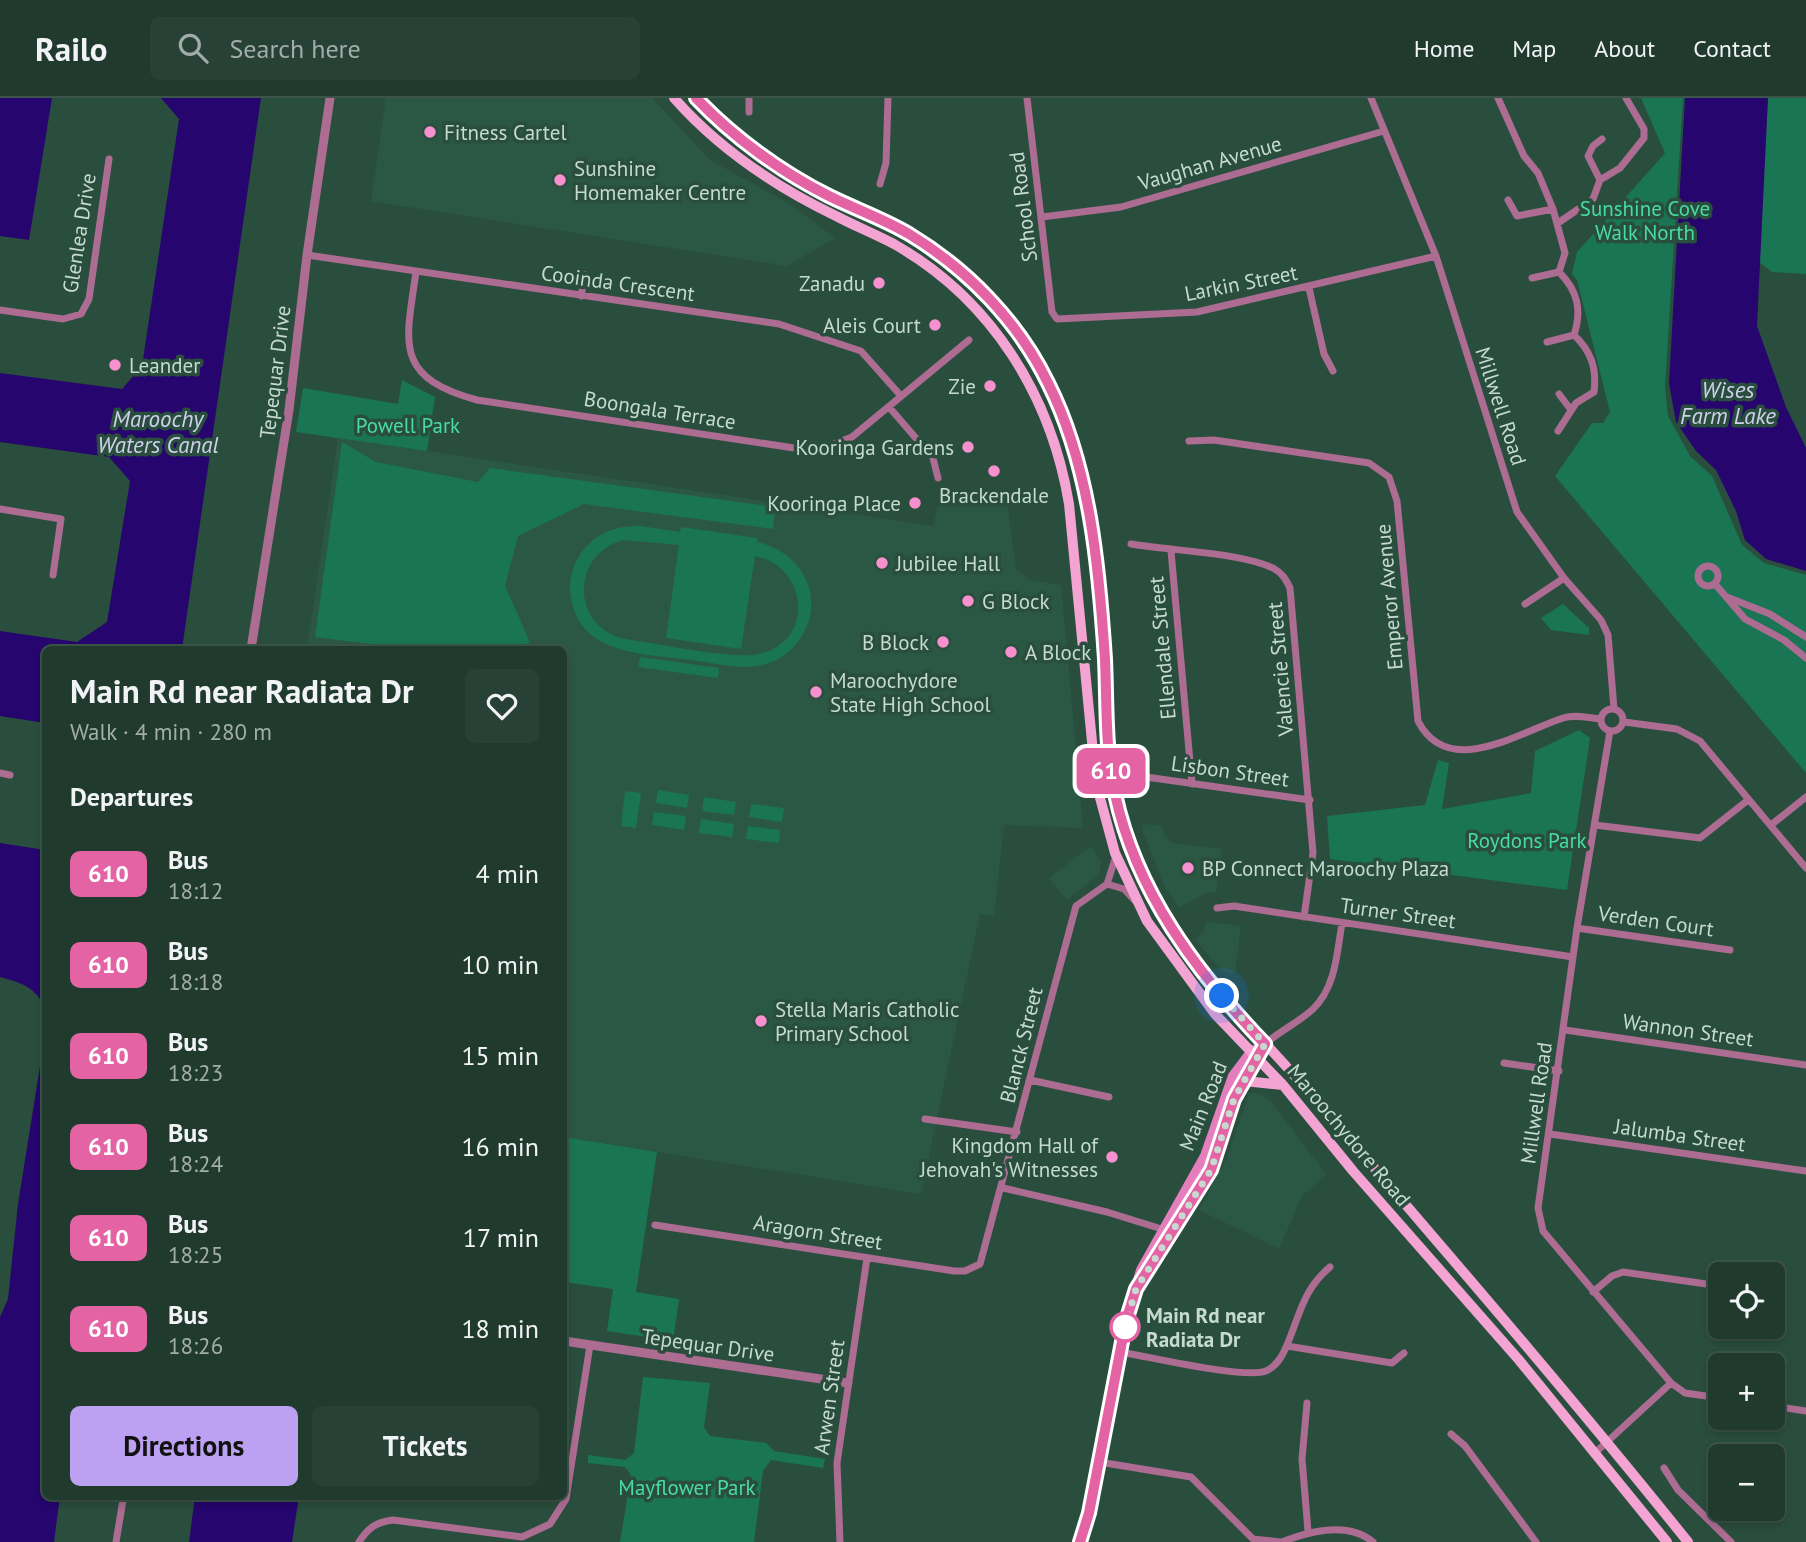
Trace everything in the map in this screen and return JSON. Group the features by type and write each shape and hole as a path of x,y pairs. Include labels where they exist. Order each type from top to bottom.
{"main road":[{"name":"Maroochydore Road","path":"674,98 701,127 756,170 834,215 892,243 935,271 992,326 1024,372 1045,415 1066,484 1096,783 1116,856 1136,902 1195,989 1283,1085 1353,1171 1596,1452 1667,1542"},
{"name":"Maroochydore Road","path":"696,98 733,132 792,175 906,232 946,259 985,294 1034,357 1058,405 1081,479 1098,586 1109,756 1115,793 1129,843 1145,883 1182,944 1265,1044 1525,1342 1688,1542"},
{"name":"Main Road","path":"1167,1231 1205,1156 1233,1076 1265,1044"},
{"name":"Main Road","path":"1080,1542 1099,1462 1120,1352 1141,1270 1211,1170 1234,1099 1254,1056"},
{"path":"1244,1081 1283,1085"}],"street":[{"name":"Tepequar Drive","path":"251,646 289,410 307,255 330,98"},
{"path":"749,98 749,112"},
{"path":"880,184 886,163 887,98"},
{"name":"School Road","path":"1027,98 1052,313"},
{"name":"Millwell Road","path":"1371,98 1436,256 1517,512 1564,578 1601,620 1608,635 1615,709"},
{"path":"1498,98 1524,156 1538,173 1558,223 1565,253 1559,272"},
{"path":"1558,223 1593,199 1600,180 1620,168 1644,138 1644,129 1626,98"},
{"name":"Vaughan Avenue","path":"1042,217 1121,207 1384,131"},
{"path":"1600,180 1588,156 1593,146 1602,139"},
{"name":"Glenlea Drive","path":"0,310 63,319 81,314 89,299 109,159"},
{"path":"1508,200 1517,216 1553,209"},
{"name":"Cooinda Crescent","path":"307,255 779,324 853,347 869,358 901,396"},
{"name":"Larkin Street","path":"1052,313 1063,321 1198,312 1436,256"},
{"name":"Boongala Terrace","path":"416,272 407,338 411,359 434,382 464,397 812,449 852,437 968,340"},
{"path":"1532,278 1559,272"},
{"path":"1559,272 1572,285 1581,315 1574,335"},
{"path":"581,296 585,275"},
{"path":"1309,288 1324,354 1334,371"},
{"path":"1547,342 1574,335"},
{"path":"1558,430 1571,410 1594,392 1596,377 1589,349 1574,335"},
{"path":"1559,394 1571,410"},
{"path":"889,407 933,458 938,478"},
{"name":"Emperor Avenue","path":"1189,442 1214,440 1369,463 1389,477 1397,501 1418,721 1433,741 1444,747 1466,750 1526,735 1564,718 1601,719"},
{"path":"0,509 61,519 53,575"},
{"name":"Valencie Street","path":"1131,544 1232,558 1272,568 1285,576 1290,589 1313,853 1304,917"},
{"name":"Ellendale Street","path":"1171,551 1192,784"},
{"path":"1525,604 1564,578"},
{"path":"1715,584 1745,619 1784,640 1806,658"},
{"path":"1726,596 1770,614 1806,637"},
{"path":"1615,709 1622,713 1624,722 1619,729 1610,731 1601,719 1605,711 1615,709"},
{"path":"1624,722 1692,734 1806,868"},
{"name":"Millwell Road","path":"1610,731 1577,928 1565,1030 1538,1208 1543,1231 1671,1383 1685,1393 1708,1396"},
{"path":"0,773 10,775"},
{"name":"Lisbon Street","path":"1146,777 1310,800"},
{"path":"1771,825 1806,797"},
{"path":"1595,825 1700,838 1748,800"},
{"path":"1116,856 1107,884 1124,889 1136,902"},
{"name":"Blanck Street","path":"975,1268 985,1256 1076,906 1107,884"},
{"name":"Turner Street","path":"1217,908 1234,906 1573,957"},
{"path":"1265,1044 1312,1010 1325,994 1333,976 1342,923"},
{"name":"Verden Court","path":"1577,928 1730,950"},
{"name":"Wannon Street","path":"1565,1030 1806,1065"},
{"path":"1504,1063 1559,1071"},
{"path":"1030,1080 1109,1097"},
{"path":"925,1119 1017,1132"},
{"name":"Jalumba Street","path":"1550,1135 1806,1171"},
{"path":"1003,1188 1167,1231"},
{"name":"Aragorn Street","path":"656,1225 954,1271 975,1268"},
{"name":"Arwen Street","path":"840,1542 836,1463 867,1258"},
{"path":"1120,1352 1255,1374 1267,1371 1283,1357 1311,1283 1330,1267"},
{"path":"1593,1292 1612,1276 1623,1272 1708,1284"},
{"name":"Tepequar Drive","path":"567,1341 848,1383"},
{"path":"567,1493 590,1345"},
{"path":"1287,1346 1392,1363 1404,1353"},
{"path":"1596,1452 1671,1383"},
{"path":"1307,1403 1302,1458 1308,1531"},
{"path":"1785,1408 1806,1411"},
{"path":"1451,1434 1465,1446 1536,1542"},
{"path":"1099,1462 1191,1477 1253,1539 1281,1542 1308,1531 1333,1530 1365,1535 1373,1542"},
{"path":"1664,1468 1678,1490 1731,1542"},
{"path":"116,1542 123,1500"},
{"path":"359,1542 368,1529 380,1522 393,1520 513,1537 537,1533 550,1524 565,1500"}],"shaded area":[{"name":"Sunshine Homemaker Centre","path":"386,98 652,98 710,160 790,204 835,238 787,266 371,201"},
{"name":"Maroochydore State High School","path":"338,438 933,526 940,496 956,491 964,498 1006,495 1016,569 1029,580 1061,585 1083,828 1004,825 994,916 980,914 921,1194 567,1137 567,646 307,646"},
{"name":"BP Connect Maroochy Plaza","path":"1143,824 1162,826 1164,835 1171,843 1222,849 1216,893 1208,892 1179,908 1165,888 1143,832"},
{"path":"1091,846 1101,862 1099,874 1067,900 1049,878"},
{"path":"1205,922 1241,926 1235,974 1222,972 1195,939 1204,932"},
{"path":"1249,1093 1256,1093 1270,1100 1326,1174 1302,1196 1279,1249 1199,1210 1227,1158"}],"green space":[{"name":"Sunshine Cove Walk North","path":"1641,98 1683,98 1665,387 1668,416 1690,456 1712,476 1742,545 1764,563 1806,575 1806,773 1555,476 1592,423 1603,423 1610,412 1577,280 1572,274 1577,252 1665,153"},
{"path":"1768,98 1806,98 1806,274 1772,272 1759,262"},
{"name":"Powell Park","path":"402,380 435,397 427,451 296,432 303,388 398,404"},
{"path":"342,442 376,462 478,482 490,468 775,507 773,529 584,504 518,536 505,586 530,642 524,646 386,646 315,637"},
{"path":"632,526 680,532 681,527 757,538 757,542 769,545 789,557 804,575 811,597 809,619 802,636 790,650 775,661 748,667 636,653 601,642 587,631 577,617 570,592 575,563 587,546 600,535","holes":["623,540 679,545 666,638 741,649 755,556 773,563 786,574 795,589 797,621 790,635 777,647 759,654 731,655 625,639 607,632 594,621 584,591 586,575 593,560 606,548"]},
{"path":"1563,604 1589,628 1589,635 1551,630 1541,618"},
{"path":"640,657 719,668 718,678 638,667"},
{"name":"Roydons Park","path":"1579,730 1590,738 1567,890 1330,859 1327,816 1425,805 1438,760 1449,763 1442,809 1531,793 1535,751"},
{"path":"658,790 689,795 687,808 656,803"},
{"path":"625,791 641,793 636,828 621,826"},
{"path":"704,797 736,802 734,815 702,811"},
{"path":"751,804 784,808 782,822 749,817"},
{"path":"654,812 686,816 684,830 652,825"},
{"path":"701,819 734,824 732,837 699,833"},
{"path":"748,826 780,830 779,843 746,839"},
{"path":"567,1137 657,1152 636,1292 679,1299 673,1341 607,1331 613,1289 567,1282"},
{"name":"Mayflower Park","path":"643,1377 710,1383 704,1427 710,1436 766,1443 774,1451 825,1459 823,1468 771,1460 763,1471 754,1542 620,1542 631,1475 625,1467 588,1463 588,1455 625,1460 634,1453"}],"water":[{"path":"0,98 52,98 29,240 0,236"},
{"name":"Maroochy Waters Canal","path":"161,98 261,98 182,646 42,646 42,723 0,716 0,631 77,642 107,622 130,481 109,457 0,442 0,373 122,389 142,366 179,119"},
{"name":"Wises Farm Lake","path":"1685,98 1768,98 1757,326 1786,407 1806,448 1806,571 1766,559 1745,540 1736,511 1716,470 1696,451 1676,422 1669,383"},
{"path":"0,843 42,850 42,1003 30,988 0,977"},
{"path":"42,1054 42,1500 59,1500 54,1542 0,1542 0,1317 8,1299 18,1204"},
{"path":"194,1500 298,1500 292,1542 189,1542"}],"bus line":[{"name":"610","path":"696,98 733,132 792,175 832,197 884,220 946,259 985,294 1034,357 1048,381 1067,427 1089,519 1104,656 1109,756 1115,793 1129,843 1145,883 1182,944 1212,985 1265,1044 1234,1099 1207,1178 1136,1289 1126,1321 1089,1513 1080,1542"}],"place":[{"name":"Fitness Cartel","path":"430,132"},
{"name":"Sunshine Homemaker Centre","path":"560,180"},
{"name":"Zanadu","path":"879,283"},
{"name":"Aleis Court","path":"935,325"},
{"name":"Leander","path":"115,365"},
{"name":"Zie","path":"990,386"},
{"name":"Kooringa Gardens","path":"968,447"},
{"name":"Brackendale","path":"994,471"},
{"name":"Kooringa Place","path":"915,503"},
{"name":"Jubilee Hall","path":"882,563"},
{"name":"G Block","path":"968,601"},
{"name":"B Block","path":"943,642"},
{"name":"A Block","path":"1011,652"},
{"name":"Maroochydore State High School","path":"816,692"},
{"name":"BP Connect Maroochy Plaza","path":"1188,868"},
{"name":"Stella Maris Catholic Primary School","path":"761,1021"},
{"name":"Kingdom Hall of Jehovah's Witnesses","path":"1112,1157"},
{"name":"Main Rd near Radiata Dr","path":"1125,1327"}],"route":[{"path":"1125,1327 1136,1289 1211,1170 1234,1099 1265,1044 1222,996"}]}
